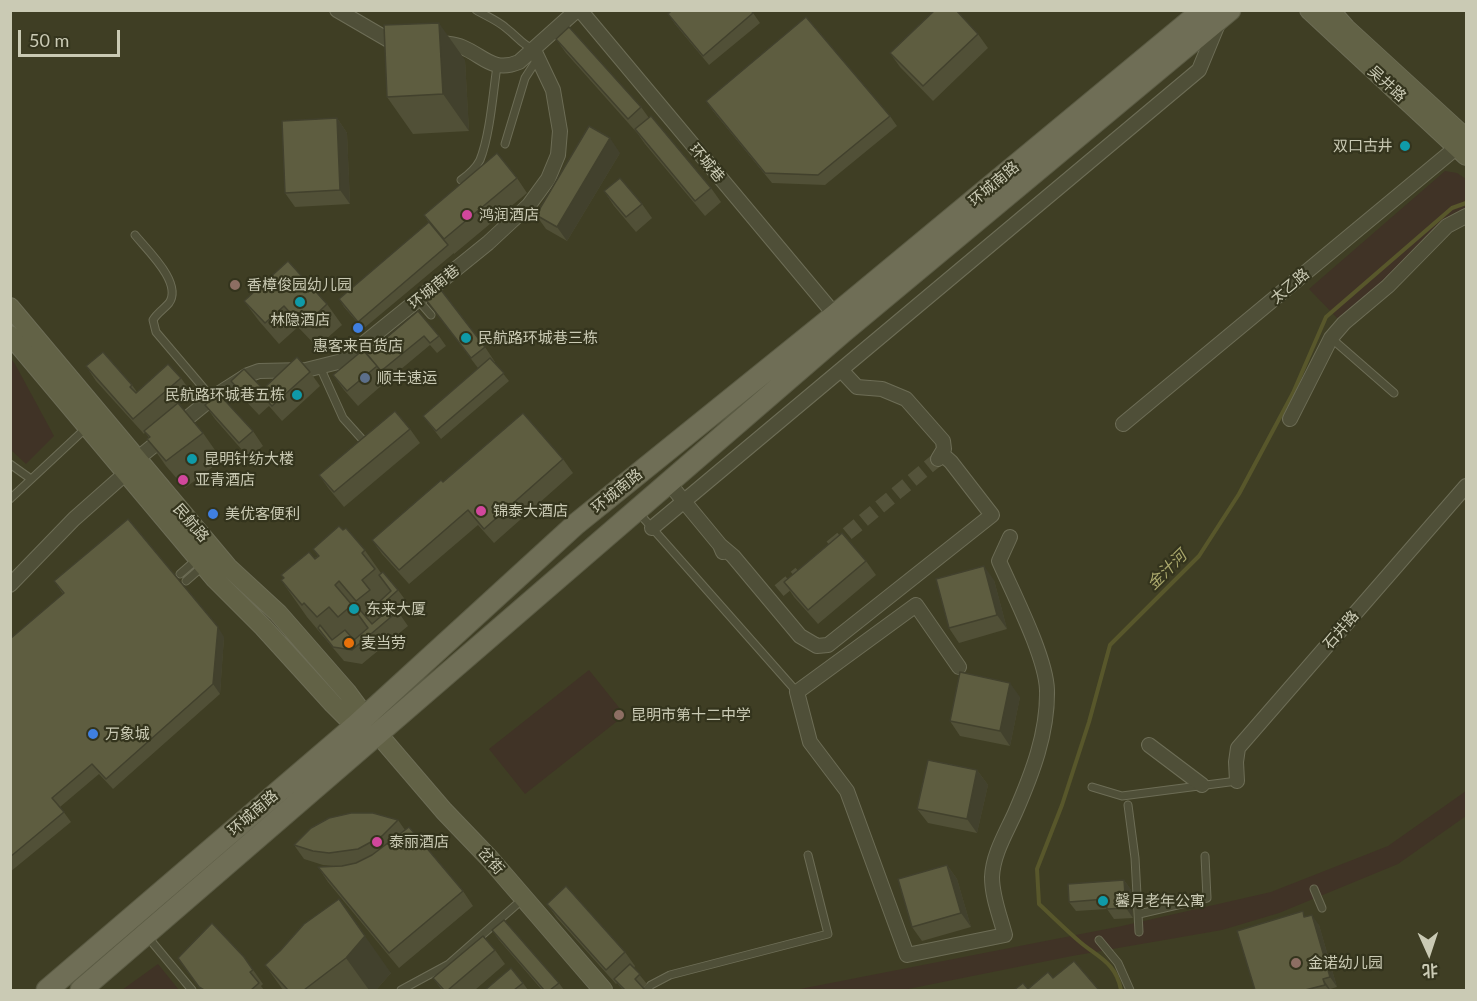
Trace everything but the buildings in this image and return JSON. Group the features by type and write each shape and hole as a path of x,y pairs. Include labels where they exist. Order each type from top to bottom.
{"main road":[{"name":"环城南路","path":"81,990 146,934 367,729 576,524 835,315 1218,14"},
{"name":"环城南路","path":"47,990 636,510 1218,14"}],"street":[{"path":"337,10 392,42 431,41 461,46 497,66 510,66 536,54 579,10"},
{"name":"环城巷","path":"579,10 835,315"},
{"name":"吴井路","path":"1309,10 1463,147"},
{"name":"吴井路","path":"1330,10 1463,147"},
{"path":"652,528 1199,70 1218,14"},
{"name":"环城南巷","path":"10,585 74,519 132,466 235,381 259,371 306,370 342,361 488,243 529,205 548,178 558,155 560,131 553,90 536,54"},
{"name":"太乙路","path":"1123,424 1463,147"},
{"path":"1290,419 1331,338 1344,323 1388,286 1447,226 1467,216"},
{"name":"民航路","path":"10,308 132,466 201,562 367,729"},
{"name":"民航路","path":"10,334 88,426 132,466 228,567 278,613 347,692 367,729"},
{"path":"668,482 800,636 817,646 828,645 992,514 951,462 940,456 944,449 943,441 906,399 882,389 857,387 841,370"},
{"name":"石井路","path":"1237,781 1238,748 1467,486"},
{"path":"959,667 916,605 797,692 810,742 847,791 907,955 1005,935 994,895 992,878 994,859 1034,769 1041,741 1047,688 1041,663 999,561 1010,537"},
{"path":"720,545 730,566 763,604"},
{"name":"岔街","path":"367,729 436,818 482,866 590,990"},
{"name":"岔街","path":"367,729 490,859 603,990"},
{"path":"1149,745 1202,786"}],"lane":[{"path":"476,10 508,29 536,54 525,78 505,144"},
{"path":"461,180 480,160 497,66"},
{"path":"135,235 169,278 172,287 169,303 153,320 156,332 212,398"},
{"path":"418,300 431,315"},
{"path":"1331,338 1394,393"},
{"path":"320,367 343,418 361,438"},
{"path":"10,499 88,426"},
{"path":"10,464 31,479"},
{"path":"636,510 797,692"},
{"path":"180,574 201,562"},
{"path":"186,581 201,562"},
{"path":"1092,787 1122,796 1237,781"},
{"path":"1128,805 1135,858 1139,932"},
{"path":"646,990 670,975 828,934 808,855"},
{"path":"1138,914 1207,898 1205,856"},
{"path":"1314,889 1322,908"},
{"path":"400,990 449,964 516,905"},
{"path":"146,934 192,990"},
{"path":"1099,940 1118,963 1130,990"}],"shaded area":[{"path":"1445,171 1457,173 1466,179 1466,209 1454,213 1385,282 1339,320 1309,289"},
{"path":"11,359 54,436 26,464 11,450"},
{"path":"589,670 625,715 525,794 489,749"},
{"path":"1466,791 1466,816 1398,864 1279,913 1222,930 1072,956 903,990 795,990 1122,926 1271,892 1388,846"},
{"path":"158,964 179,990 122,990"}],"waterway":[{"name":"金汁河","path":"1121,990 1111,967 1039,904 1037,869 1062,805 1089,722 1110,645 1199,556 1239,494 1293,393 1326,317 1452,208 1466,203"}],"tunnel":[{"path":"831,547 938,459"},
{"path":"763,604 800,573"}],"place":[{"name":"双口古井","path":"1405,146"},
{"name":"鸿润酒店","path":"467,215"},
{"name":"香樟俊园幼儿园","path":"235,285"},
{"name":"林隐酒店","path":"300,302"},
{"name":"惠客来百货店","path":"358,328"},
{"name":"民航路环城巷三栋","path":"466,338"},
{"name":"顺丰速运","path":"365,378"},
{"name":"民航路环城巷五栋","path":"297,395"},
{"name":"昆明针纺大楼","path":"192,459"},
{"name":"亚青酒店","path":"183,480"},
{"name":"锦泰大酒店","path":"481,511"},
{"name":"美优客便利","path":"213,514"},
{"name":"东来大厦","path":"354,609"},
{"name":"麦当劳","path":"349,643"},
{"name":"昆明市第十二中学","path":"619,715"},
{"name":"万象城","path":"93,734"},
{"name":"泰丽酒店","path":"377,842"},
{"name":"馨月老年公寓","path":"1103,901"},
{"name":"金诺幼儿园","path":"1296,963"}]}
